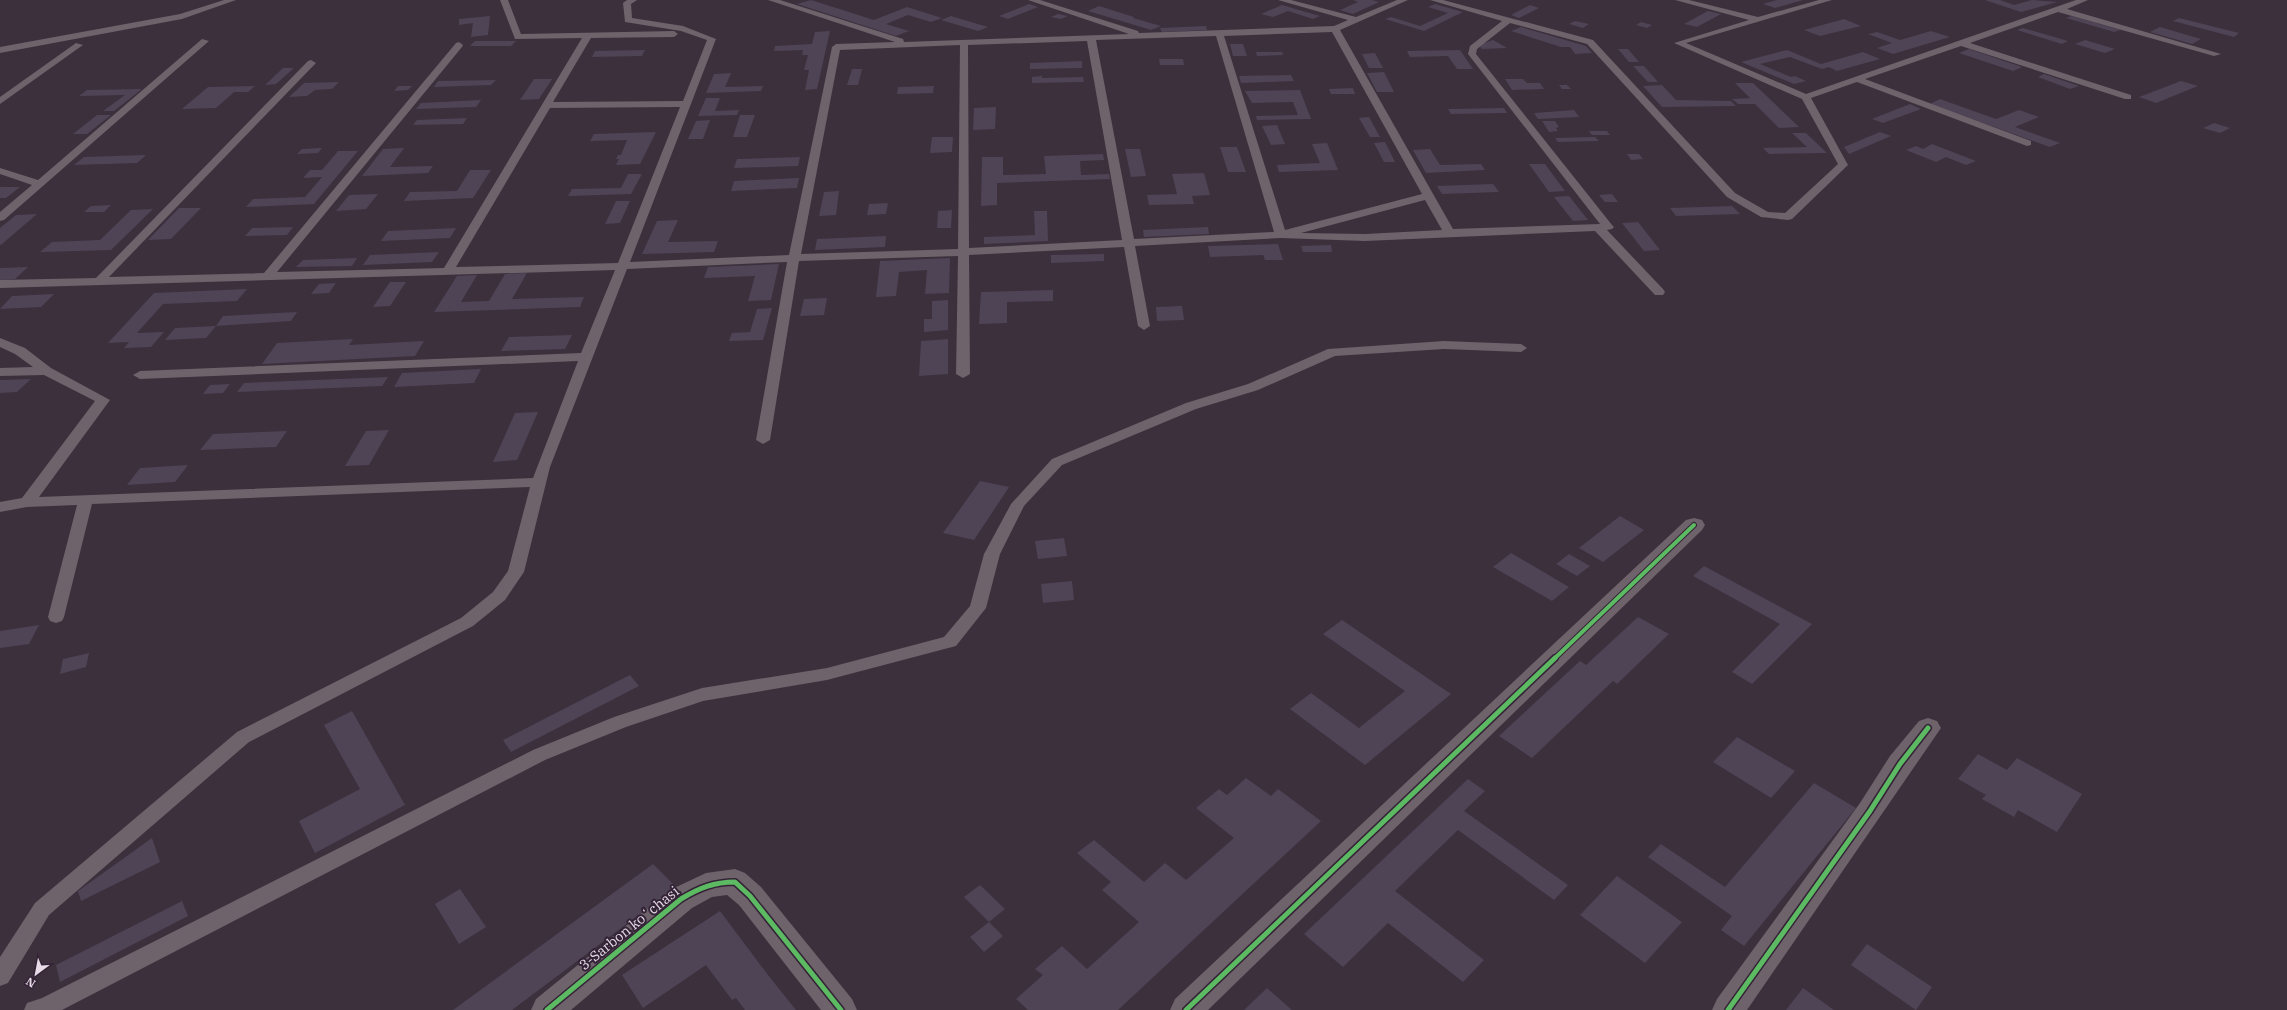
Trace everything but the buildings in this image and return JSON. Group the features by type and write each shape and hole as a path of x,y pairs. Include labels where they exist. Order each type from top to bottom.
{"street":[{"path":"1186,1010 1694,525"},
{"path":"1728,1010 1870,811 1900,764 1928,728"},
{"name":"3-Sarbon koʻchasi","path":"547,1010 681,899 702,887 717,881 735,882 750,896 841,1010"}],"lane":[{"path":"0,50 182,16 232,0"},
{"path":"504,0 518,37 697,34"},
{"path":"0,976 42,909 243,737 467,622 499,596 516,572 543,467 712,39 683,29 628,20 627,3 633,0"},
{"path":"772,0 911,44"},
{"path":"1032,0 1145,36"},
{"path":"1282,0 1356,20"},
{"path":"763,440 794,258 836,47 1335,29 1404,0"},
{"path":"1434,0 1590,42 1731,195 1765,214 1788,217 1843,165 1806,97 1678,43 1828,0"},
{"path":"1679,0 1760,20"},
{"path":"1806,97 2084,0"},
{"path":"2058,9 2218,54"},
{"path":"0,284 622,266 964,252 1281,235 1306,238 1384,237 1608,227 1472,54 1471,50 1508,20"},
{"path":"1335,29 1449,233"},
{"path":"1219,34 1281,235"},
{"path":"448,272 588,36"},
{"path":"1090,38 1144,326"},
{"path":"0,218 206,41"},
{"path":"963,374 964,42"},
{"path":"1962,42 2128,97"},
{"path":"0,101 79,45"},
{"path":"267,277 459,45"},
{"path":"98,282 311,63"},
{"path":"1856,79 2027,143"},
{"path":"547,104 686,104"},
{"path":"0,171 40,184"},
{"path":"1281,235 1428,196"},
{"path":"1598,227 1659,292"},
{"path":"0,342 20,351 46,371 103,400 27,502"},
{"path":"35,1010 46,1008 539,755 620,722 702,695 827,674 950,642 978,608 992,554 1018,504 1057,462 1191,406 1254,387 1333,352 1444,345 1520,348"},
{"path":"140,375 586,357"},
{"path":"0,372 46,371"},
{"path":"0,507 27,502 539,482"},
{"path":"56,617 86,500"}],"cycle path":[{"path":"1186,1010 1694,525"},
{"path":"1728,1010 1870,811 1900,764 1928,728"},
{"path":"547,1010 681,899 706,886 727,882 735,882 750,896 841,1010"}]}
